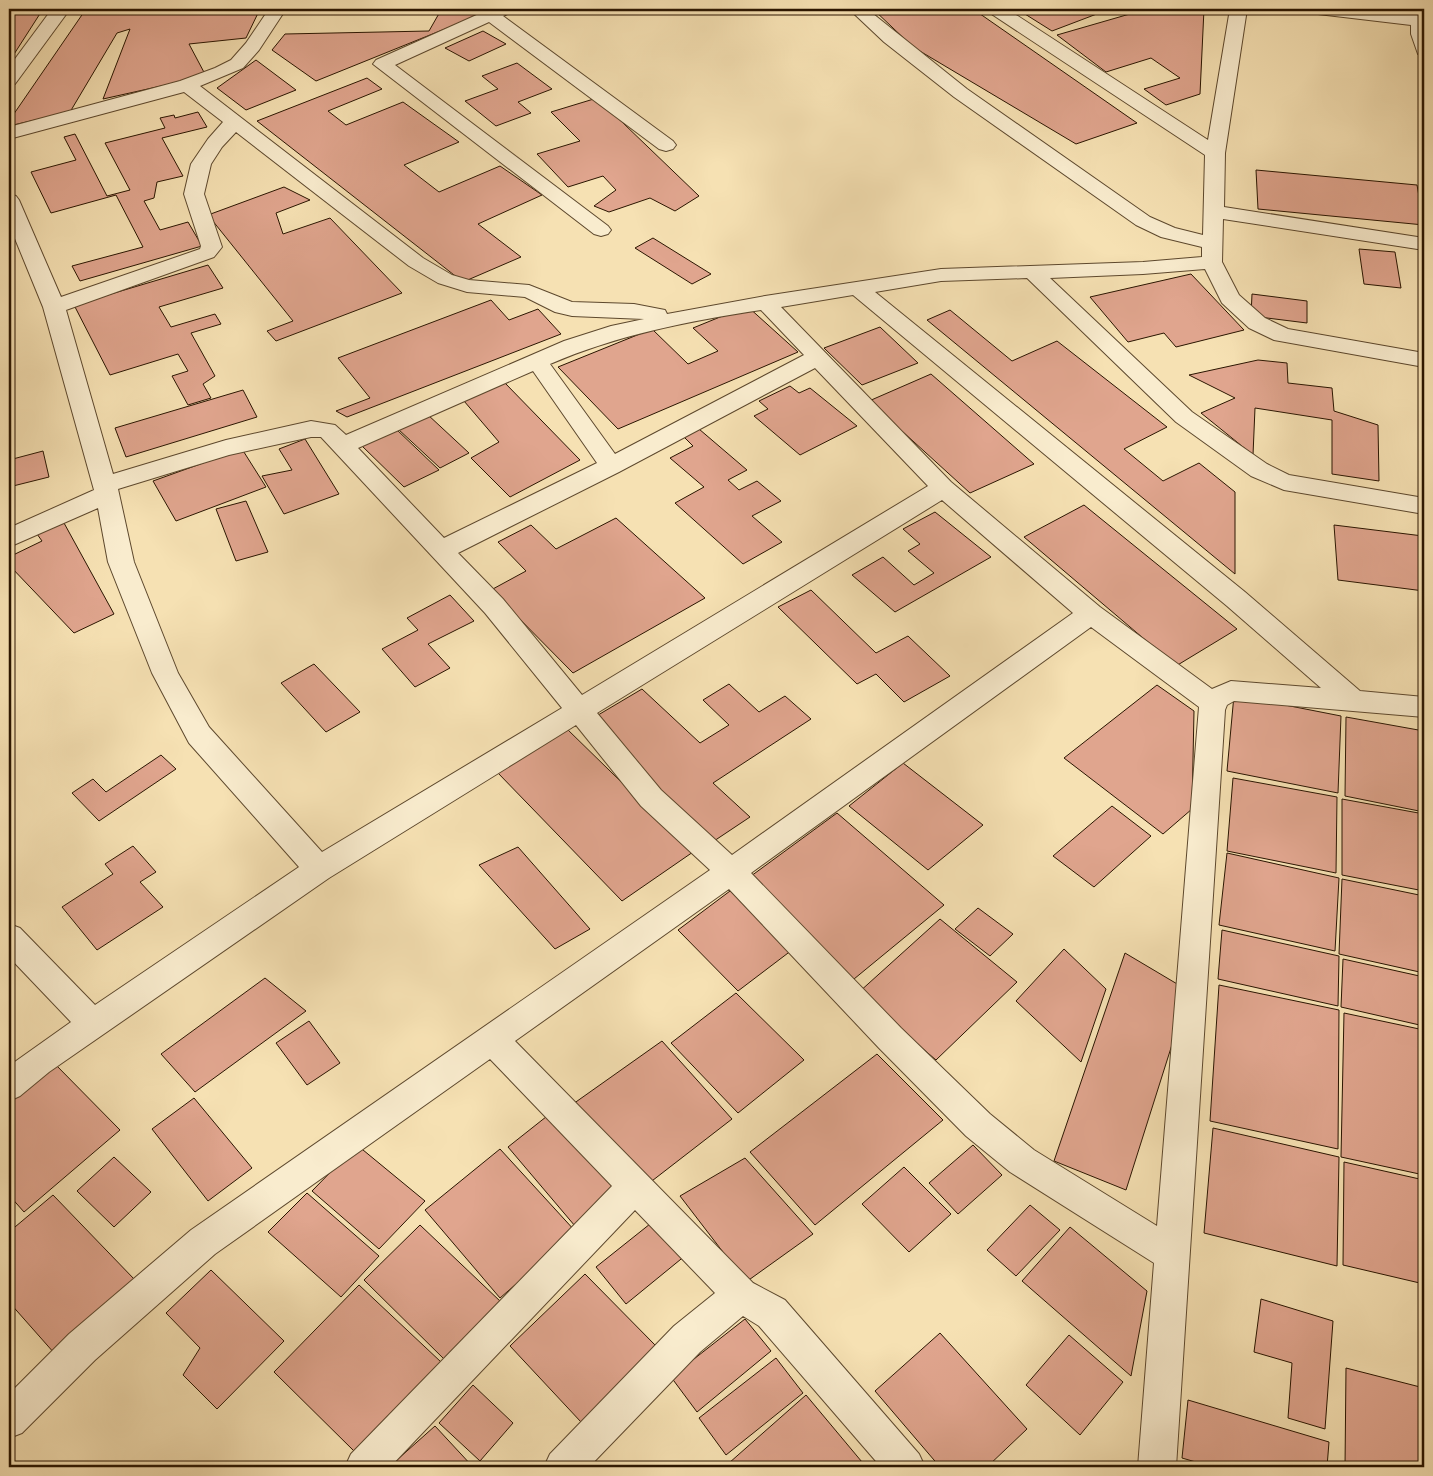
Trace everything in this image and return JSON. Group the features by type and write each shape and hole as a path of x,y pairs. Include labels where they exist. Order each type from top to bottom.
{"street":[{"path":"9,80 61,9"},
{"path":"9,133 187,85 221,72 237,64 253,46 277,9"},
{"path":"857,9 897,44 934,72 1143,221 1159,231 1189,240 1213,253"},
{"path":"996,9 1215,153"},
{"path":"1239,9 1215,153 1213,253 1230,298 1257,323 1282,335 1424,360"},
{"path":"1318,9 1420,15 1420,34 1424,50"},
{"path":"601,230 382,64 497,12 666,145"},
{"path":"187,85 416,262 445,279 467,286 530,291 563,307 572,309 634,311 651,313 672,320"},
{"path":"54,307 207,253 212,247 194,194 201,164 214,143 234,122"},
{"path":"9,200 54,307 106,489 121,562 165,672 199,735 319,869"},
{"path":"1214,212 1424,244"},
{"path":"342,446 572,346 619,330 765,302 941,274 1143,268 1213,253"},
{"path":"1032,272 1184,417 1259,470 1284,482 1424,506"},
{"path":"856,287 1228,593 1354,702"},
{"path":"765,302 943,488 1091,614 1214,704"},
{"path":"442,550 611,466 818,357"},
{"path":"537,361 611,466"},
{"path":"9,538 106,489 226,448 311,429 327,430 494,606 651,798 731,872 890,1038 978,1125 1022,1161 1172,1255"},
{"path":"9,1086 38,1062 319,869 943,488"},
{"path":"9,1420 82,1347 203,1242 731,872 1091,614"},
{"path":"1157,1467 1211,710 1217,698 1231,692 1424,707"},
{"path":"9,937 93,1024"},
{"path":"492,1039 741,1295 772,1313 906,1467"},
{"path":"364,1467 635,1186"},
{"path":"562,1467 687,1339 741,1295"}],"building":[{"path":"9,9 43,9 9,62"},
{"path":"86,9 260,9 246,38 189,44 206,76 103,99 130,29 117,33 70,112 9,126 9,121"},
{"path":"873,9 973,9 1137,123 1076,144 913,47"},
{"path":"1017,9 1097,9 1102,12 1052,31"},
{"path":"1147,9 1204,9 1200,94 1166,105 1144,89 1180,78 1151,58 1106,72 1057,35"},
{"path":"441,10 482,14 316,81 272,50 285,34 429,31"},
{"path":"483,31 506,44 469,61 445,48"},
{"path":"256,60 296,90 246,110 217,88"},
{"path":"517,63 552,89 518,102 531,113 496,126 465,101 498,89 482,76"},
{"path":"367,78 382,89 328,111 346,125 403,102 459,142 404,165 439,192 500,166 542,195 478,224 521,257 463,282 257,121"},
{"path":"597,98 699,196 675,211 650,198 609,212 594,206 616,190 603,176 568,187 537,154 580,141 551,112"},
{"path":"198,112 207,127 162,138 183,176 157,182 154,198 144,201 160,230 188,222 202,246 80,281 72,266 143,247 116,195 51,213 31,172 76,160 64,137 75,134 107,196 130,190 105,143 165,128 160,118 174,115 175,118"},
{"path":"1256,170 1417,185 1424,225 1258,209"},
{"path":"284,187 310,200 276,213 283,234 330,218 402,293 276,341 267,331 293,321 208,215"},
{"path":"653,238 711,274 692,284 635,248"},
{"path":"1359,249 1395,252 1401,288 1364,284"},
{"path":"208,265 223,288 159,307 171,327 215,314 221,324 191,333 215,376 203,384 211,398 188,405 172,376 188,371 178,354 110,375 74,305"},
{"path":"1191,274 1244,330 1176,347 1164,333 1128,342 1090,297"},
{"path":"1252,294 1307,301 1307,323 1251,316"},
{"path":"491,300 509,320 538,309 561,334 347,417 336,411 370,398 338,358"},
{"path":"747,306 798,352 618,429 558,367 652,329 688,364 718,351 693,328"},
{"path":"950,310 1012,361 1057,341 1167,427 1124,449 1163,481 1199,463 1235,492 1235,574 927,320"},
{"path":"880,327 918,363 862,385 824,348"},
{"path":"1258,360 1287,363 1288,383 1332,388 1334,411 1378,425 1379,481 1332,474 1332,420 1255,408 1253,455 1201,413 1235,398 1189,375"},
{"path":"931,374 1034,464 970,493 869,401"},
{"path":"504,382 580,460 510,497 471,458 499,442 464,401"},
{"path":"790,386 799,393 810,388 857,426 800,455 754,416 768,409 759,401"},
{"path":"243,390 257,417 126,457 115,428"},
{"path":"427,414 469,453 440,468 398,429"},
{"path":"396,429 439,470 404,487 361,445"},
{"path":"699,429 747,470 728,480 739,490 757,481 781,501 752,516 782,542 743,564 675,503 704,487 670,458 693,446 684,437"},
{"path":"305,439 339,494 284,514 262,476 292,470 279,449"},
{"path":"242,449 266,487 176,521 153,481"},
{"path":"43,451 49,477 9,487 9,460"},
{"path":"246,501 268,552 236,561 216,509"},
{"path":"1084,505 1237,629 1176,666 1024,537"},
{"path":"935,512 991,557 895,612 852,575 883,557 914,585 934,573 908,551 920,544 903,529"},
{"path":"616,518 705,598 573,673 491,590 526,571 498,542 531,525 556,549"},
{"path":"64,523 114,614 74,633 9,565 9,557 42,541 37,534"},
{"path":"1334,525 1423,536 1424,591 1338,580"},
{"path":"811,590 876,653 908,636 950,676 904,702 876,674 857,684 778,607"},
{"path":"450,595 474,621 428,644 450,668 415,687 382,649 418,630 407,618"},
{"path":"314,664 360,712 326,732 281,683"},
{"path":"729,684 759,712 785,696 811,719 713,783 750,817 711,843 588,721 642,689 700,743 729,725 703,700"},
{"path":"1157,685 1194,711 1192,809 1163,834 1064,758"},
{"path":"1234,695 1341,716 1338,793 1227,771"},
{"path":"1346,717 1424,731 1424,812 1345,796"},
{"path":"567,729 693,852 622,901 497,772"},
{"path":"161,755 176,769 99,821 72,793 93,779 106,792"},
{"path":"903,763 983,825 928,870 849,806"},
{"path":"1233,778 1337,797 1336,873 1227,851"},
{"path":"1342,799 1424,814 1424,891 1342,875"},
{"path":"1112,806 1151,836 1094,887 1053,856"},
{"path":"837,813 944,905 854,979 747,879"},
{"path":"133,846 156,872 140,882 163,907 97,950 62,907 113,874 105,864"},
{"path":"518,847 590,929 555,949 479,865"},
{"path":"1227,853 1339,878 1335,951 1219,925"},
{"path":"1342,879 1424,896 1424,973 1339,954"},
{"path":"730,891 792,950 738,991 678,930"},
{"path":"978,908 1013,934 990,956 955,929"},
{"path":"940,919 1017,982 936,1060 858,993"},
{"path":"1222,930 1339,956 1338,1006 1218,979"},
{"path":"1064,949 1106,989 1081,1062 1016,1001"},
{"path":"1125,953 1189,991 1126,1190 1054,1161"},
{"path":"1343,959 1424,977 1424,1026 1341,1007"},
{"path":"265,978 306,1011 195,1092 161,1054"},
{"path":"1219,985 1339,1010 1338,1149 1210,1121"},
{"path":"736,993 804,1060 738,1113 671,1043"},
{"path":"1344,1013 1424,1030 1424,1175 1341,1157"},
{"path":"309,1021 340,1063 307,1085 276,1043"},
{"path":"662,1041 732,1119 648,1184 573,1104"},
{"path":"877,1054 943,1120 815,1225 750,1152"},
{"path":"53,1062 120,1130 24,1212 9,1195 9,1097"},
{"path":"194,1098 252,1168 208,1201 152,1129"},
{"path":"556,1109 625,1186 575,1226 508,1147"},
{"path":"1213,1128 1339,1157 1337,1266 1204,1233"},
{"path":"357,1145 425,1201 379,1249 312,1191"},
{"path":"973,1145 1002,1175 958,1214 929,1183"},
{"path":"500,1149 576,1232 500,1298 425,1210"},
{"path":"114,1157 151,1192 114,1227 77,1191"},
{"path":"745,1158 813,1234 746,1282 680,1196"},
{"path":"1344,1162 1424,1180 1424,1284 1343,1265"},
{"path":"904,1167 951,1214 909,1252 862,1204"},
{"path":"307,1193 379,1256 341,1297 268,1232"},
{"path":"53,1195 135,1280 55,1354 9,1302 9,1232"},
{"path":"1030,1205 1060,1230 1016,1276 987,1250"},
{"path":"655,1220 686,1255 626,1304 596,1267"},
{"path":"420,1225 501,1302 445,1360 364,1280"},
{"path":"1070,1227 1147,1291 1131,1376 1022,1281"},
{"path":"211,1270 284,1341 217,1409 183,1375 200,1348 166,1313"},
{"path":"585,1274 656,1346 581,1422 510,1346"},
{"path":"359,1285 441,1362 356,1453 274,1372"},
{"path":"1261,1299 1333,1321 1325,1429 1288,1418 1292,1363 1254,1352"},
{"path":"745,1319 771,1351 697,1412 671,1377"},
{"path":"940,1333 1027,1429 987,1467 940,1467 875,1391"},
{"path":"1069,1335 1123,1382 1080,1435 1026,1385"},
{"path":"776,1358 803,1393 726,1455 699,1418"},
{"path":"1346,1368 1424,1388 1424,1467 1345,1467"},
{"path":"473,1385 513,1423 480,1461 439,1423"},
{"path":"806,1395 862,1462 856,1467 732,1467 729,1463"},
{"path":"1188,1400 1329,1442 1327,1467 1213,1467 1182,1458"},
{"path":"435,1426 473,1467 389,1467"}]}
